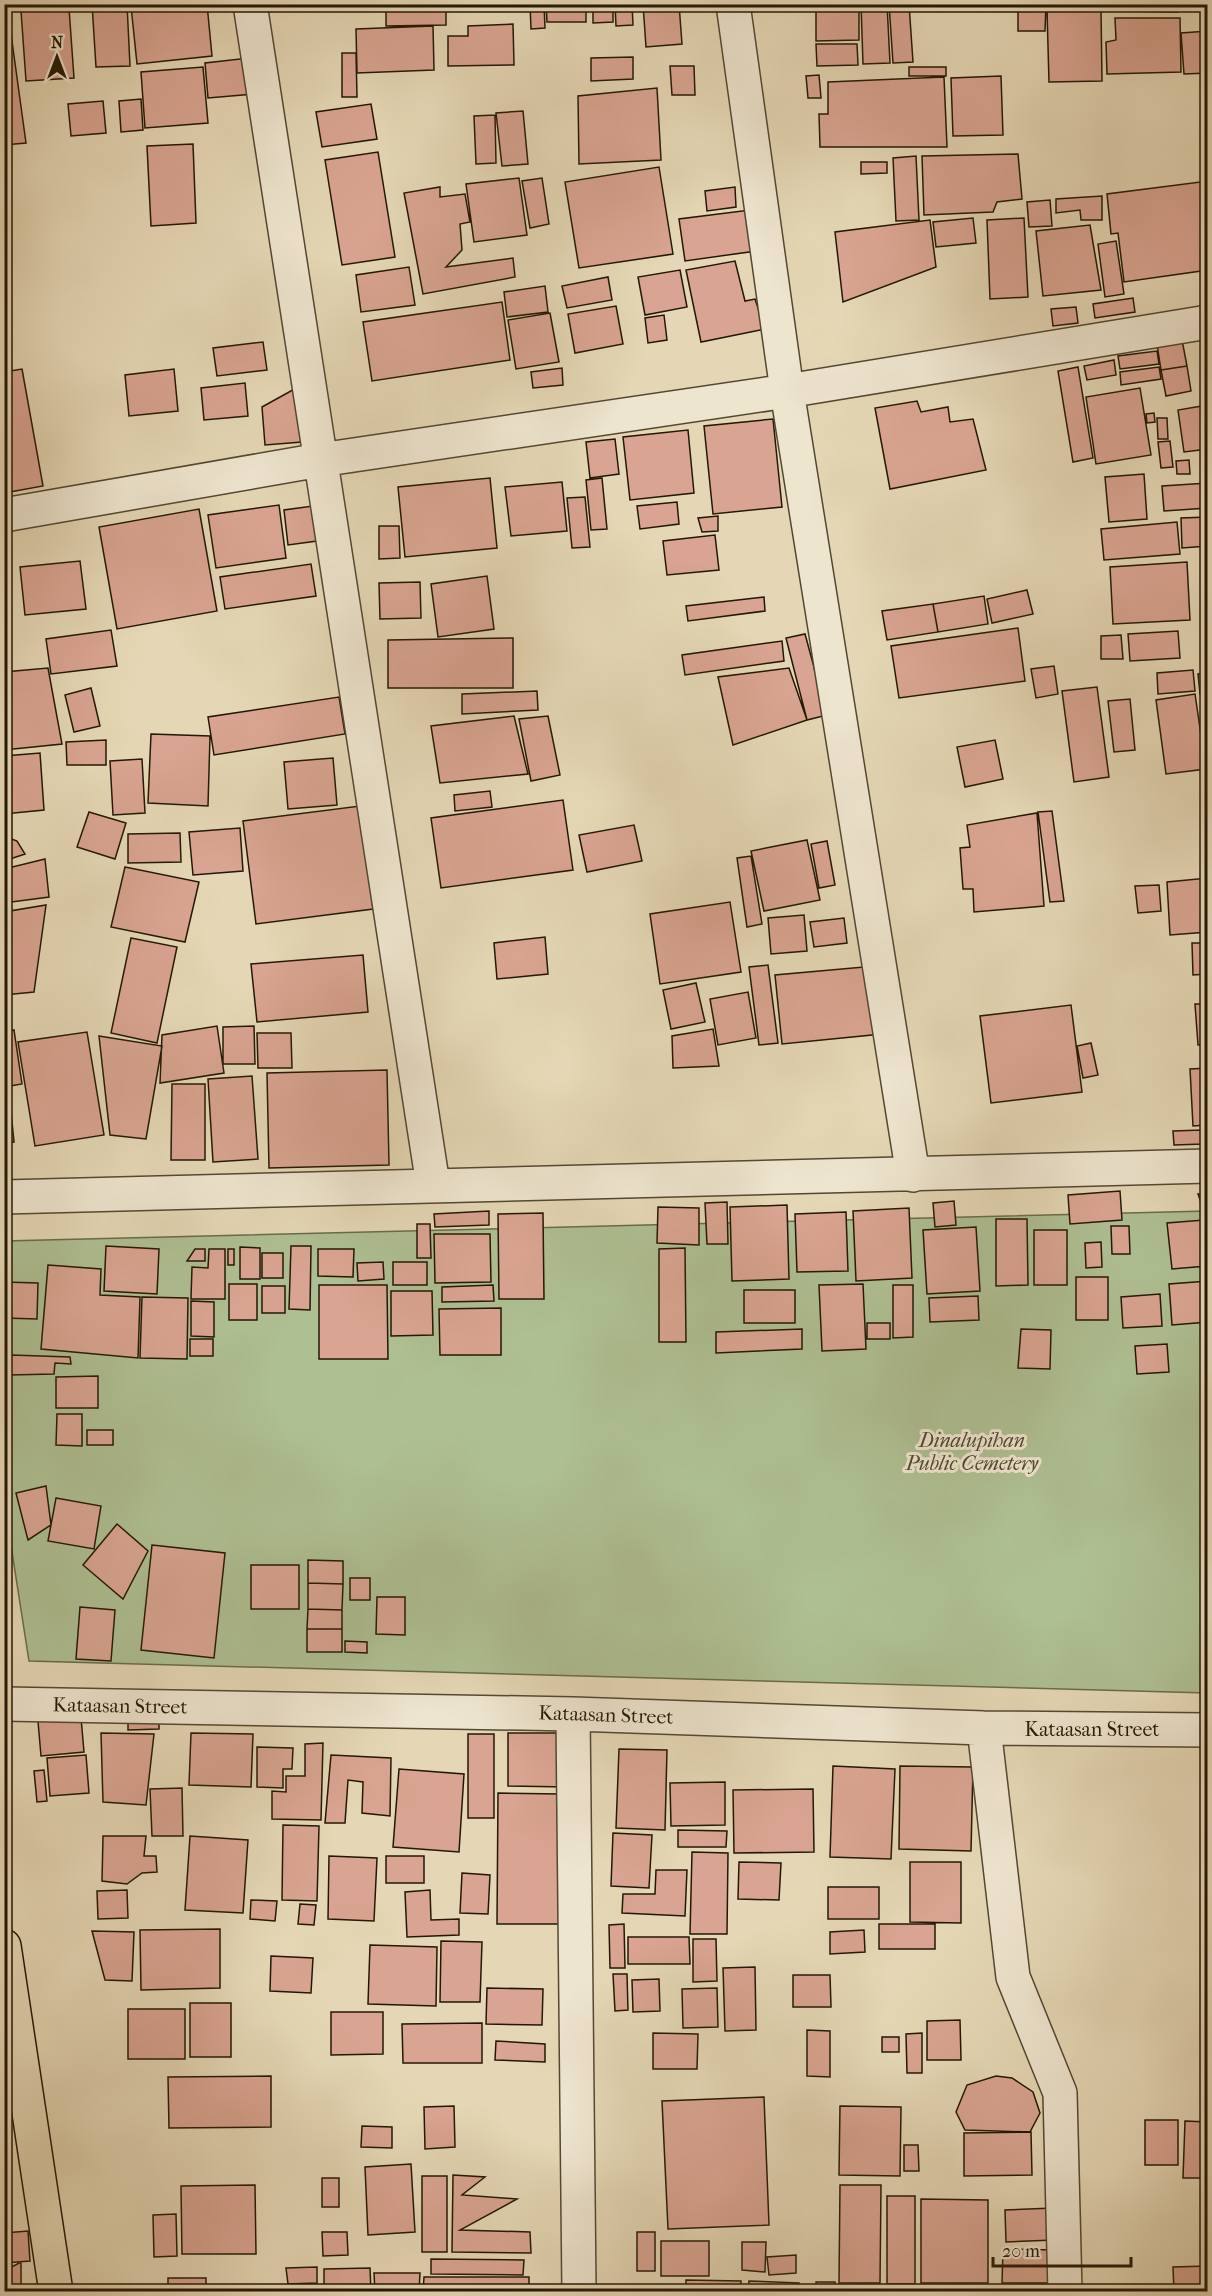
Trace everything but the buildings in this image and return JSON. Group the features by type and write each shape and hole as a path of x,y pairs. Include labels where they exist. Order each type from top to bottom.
{"main road":[{"path":"4,1946 15,2094 56,2292"}],"street":[{"path":"250,4 433,1185"},
{"path":"733,4 787,392 913,1175"},
{"path":"4,515 320,460 787,392 1208,322"},
{"path":"4,1197 1208,1166"},
{"name":"Kataasan Street","path":"4,1704 573,1714 984,1728 1208,1730"},
{"path":"573,1714 579,2292"},
{"path":"984,1728 1013,1977 1060,2093 1065,2292"}],"green space":[{"name":"Dinalupihan Public Cemetery","path":"1207,1211 1207,1693 29,1661 5,1507 4,1241"}]}
